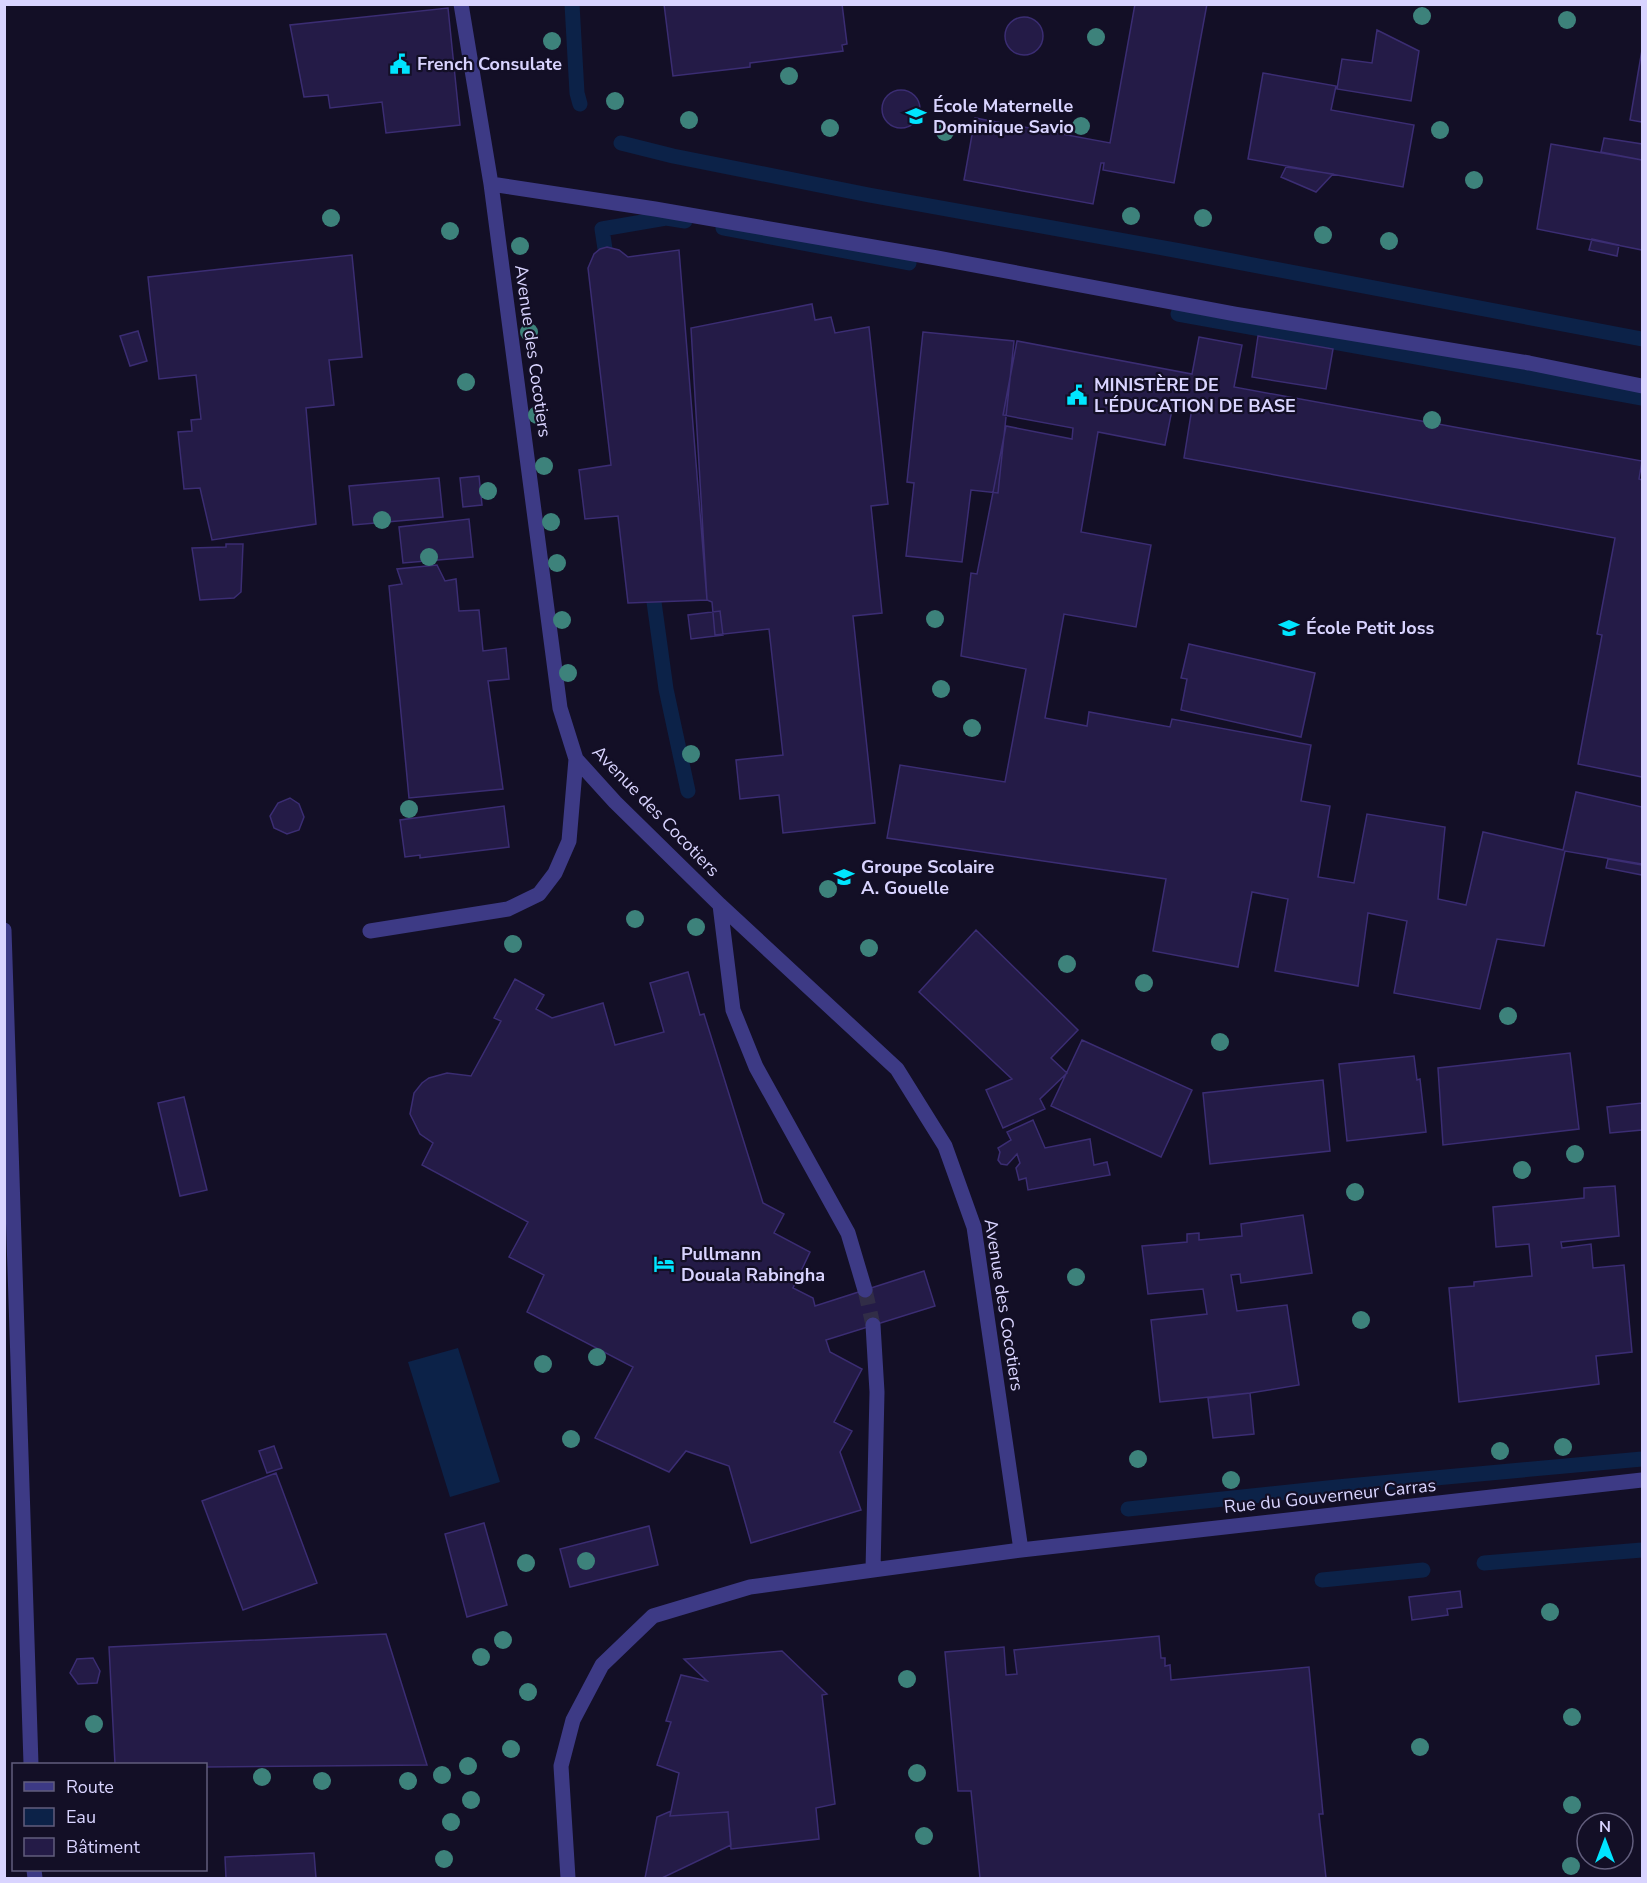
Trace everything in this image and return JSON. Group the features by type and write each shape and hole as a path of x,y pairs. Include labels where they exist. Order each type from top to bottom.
{"street":[{"name":"Avenue des Cocotiers","path":"461,4 491,184 560,708 576,759 615,802 720,904 897,1069 945,1146 974,1227 1022,1550"},
{"path":"491,184 655,208 1235,314 1530,363 1642,386"},
{"path":"370,931 508,909 538,894 555,873 569,841 576,759"},
{"path":"720,904 733,1010 756,1067 848,1233 865,1290"},
{"path":"4,930 31,1763"},
{"path":"873,1325 878,1392 873,1570"},
{"name":"Rue du Gouverneur Carras","path":"568,1878 561,1766 573,1720 602,1665 653,1616 750,1587 873,1570 1022,1550 1642,1480"}],"water":[{"path":"458,1348 500,1482 450,1497 408,1362"}],"building":[{"path":"664,4 842,4 847,44 842,45 843,51 750,63 750,67 673,76"},
{"path":"1135,4 1207,4 1174,183 1103,170 1104,163 1101,163 1093,204 964,180 975,118 1110,143"},
{"path":"448,8 460,125 386,133 382,102 330,108 328,95 304,97 290,25"},
{"path":"1024,17 1037,23 1043,36 1037,49 1024,55 1011,49 1005,36 1011,23"},
{"path":"1377,30 1419,51 1411,101 1337,89 1342,59 1372,63"},
{"path":"1642,50 1642,122 1630,120"},
{"path":"1263,73 1336,86 1331,110 1414,125 1403,187 1248,159"},
{"path":"901,90 915,95 920,109 915,123 901,128 887,123 882,109 887,95"},
{"path":"1604,138 1642,144 1642,160 1601,152"},
{"path":"1551,144 1642,160 1642,250 1537,229"},
{"path":"1286,167 1333,174 1316,192 1281,177"},
{"path":"1592,239 1619,245 1617,256 1589,250"},
{"path":"607,247 619,250 628,257 679,250 707,600 628,603 618,516 585,519 579,470 611,465 588,268 594,254"},
{"path":"352,255 362,357 329,360 334,405 306,408 316,524 212,540 200,488 184,489 178,432 192,431 191,420 201,419 196,375 159,379 148,277"},
{"path":"812,304 815,320 831,317 835,333 869,327 888,504 871,506 882,613 853,616 875,823 783,833 779,795 740,799 736,760 783,755 769,629 715,635 712,602 707,600 691,328"},
{"path":"138,331 147,361 130,366 120,336"},
{"path":"923,332 1014,341 998,493 971,490 962,562 906,556 914,483 907,482"},
{"path":"1258,336 1333,349 1326,389 1252,377"},
{"path":"1199,337 1242,345 1234,387 1642,461 1639,479 1642,480 1642,777 1578,764 1602,635 1597,634 1615,538 1184,458 1192,408 1173,405 1165,445 1098,432 1081,532 1151,545 1136,627 1064,614 1045,718 1087,726 1089,712 1170,727 1172,719 1311,745 1301,801 1330,806 1318,877 1354,883 1367,814 1445,827 1438,899 1466,905 1483,832 1563,850 1576,792 1642,807 1642,864 1565,851 1544,946 1497,939 1480,1009 1394,993 1407,921 1368,913 1358,986 1275,971 1288,899 1252,892 1238,967 1153,951 1166,879 887,838 900,765 1005,782 1026,669 961,656 971,573 977,574 1006,426 1072,439 1073,428 1003,415 1017,341 1192,374"},
{"path":"479,476 482,505 463,507 460,478"},
{"path":"439,478 443,517 353,525 349,486"},
{"path":"469,519 473,557 403,563 399,527"},
{"path":"226,544 243,544 241,592 234,598 200,600 192,548 226,547"},
{"path":"437,565 445,581 456,579 459,611 479,610 483,651 506,648 509,679 488,681 503,789 409,798 389,586 402,584 397,569"},
{"path":"720,611 723,635 691,639 688,615"},
{"path":"1189,644 1315,673 1301,737 1181,710 1187,679 1181,678"},
{"path":"290,798 299,804 304,817 299,830 287,834 274,828 270,816 278,803"},
{"path":"504,806 509,847 420,858 420,855 405,857 400,820"},
{"path":"1608,859 1642,865 1642,875 1606,868"},
{"path":"976,930 1078,1030 1051,1058 1067,1073 1040,1099 1045,1109 1003,1128 986,1090 1012,1079 919,992"},
{"name":"Pullmann Douala Rabingha","path":"688,972 700,1015 704,1014 763,1203 784,1214 774,1233 810,1252 793,1288 813,1298 815,1306 924,1271 935,1306 826,1340 830,1352 862,1369 834,1422 852,1431 840,1452 861,1510 751,1543 729,1466 686,1451 669,1472 595,1438 633,1367 527,1312 544,1275 509,1257 528,1222 422,1165 433,1143 420,1134 410,1114 414,1093 429,1078 447,1073 471,1076 501,1021 494,1018 515,979 544,995 536,1009 552,1018 603,1003 615,1045 664,1032 650,983"},
{"path":"1082,1040 1192,1090 1161,1157 1051,1106"},
{"path":"1570,1053 1579,1129 1443,1145 1438,1068"},
{"path":"1414,1056 1417,1080 1420,1079 1426,1132 1347,1141 1339,1064"},
{"path":"1323,1080 1330,1151 1210,1164 1203,1093"},
{"path":"184,1097 207,1190 180,1196 158,1103"},
{"path":"1642,1103 1642,1130 1610,1133 1607,1107"},
{"path":"1033,1120 1045,1148 1090,1139 1094,1165 1107,1162 1110,1175 1028,1190 1026,1178 1019,1180 1016,1168 1020,1163 1017,1154 1007,1165 1001,1164 998,1160 1000,1152 998,1148 1011,1140 1007,1132"},
{"path":"1615,1186 1619,1236 1561,1242 1562,1248 1591,1244 1593,1268 1624,1265 1632,1352 1596,1356 1599,1384 1459,1402 1449,1288 1474,1286 1474,1282 1532,1276 1529,1244 1496,1247 1493,1207 1584,1198 1584,1188"},
{"path":"1303,1215 1312,1273 1241,1283 1240,1274 1231,1275 1237,1311 1287,1305 1299,1385 1250,1393 1160,1402 1151,1320 1207,1314 1203,1289 1148,1294 1142,1246 1187,1242 1187,1234 1199,1233 1199,1240 1242,1236 1241,1224"},
{"path":"1250,1393 1254,1434 1213,1438 1208,1398"},
{"path":"274,1446 282,1468 267,1473 259,1451"},
{"path":"276,1473 317,1583 243,1610 202,1501"},
{"path":"484,1523 507,1605 467,1617 445,1534"},
{"path":"649,1526 658,1565 570,1587 560,1549"},
{"path":"1460,1591 1462,1607 1447,1609 1448,1615 1412,1620 1409,1597"},
{"path":"386,1634 427,1765 207,1767 207,1763 115,1763 109,1647"},
{"path":"1159,1636 1161,1658 1165,1658 1165,1666 1170,1665 1171,1680 1309,1667 1323,1814 1319,1814 1326,1878 980,1878 971,1791 958,1791 945,1652 1004,1647 1006,1675 1017,1674 1014,1650"},
{"path":"782,1651 827,1694 822,1695 835,1804 816,1808 819,1839 731,1849 728,1812 670,1816 679,1773 657,1765 671,1722 666,1721 681,1675 707,1681 684,1659"},
{"path":"93,1658 100,1671 97,1683 78,1684 70,1673 77,1659"},
{"path":"671,1811 670,1816 728,1812 731,1845 662,1878 645,1878 657,1817"},
{"path":"314,1853 316,1878 226,1878 225,1857"}],"waterway":[{"path":"572,4 577,93 580,104"},
{"path":"621,143 673,156 869,195 1180,251 1642,339"},
{"path":"607,262 602,229 666,218 685,221"},
{"path":"723,228 909,263"},
{"path":"1178,314 1642,398"},
{"path":"654,602 666,689 688,791"},
{"path":"1128,1509 1642,1459"},
{"path":"1484,1563 1642,1550"},
{"path":"1322,1580 1423,1570"}],"tunnel":[{"path":"865,1290 873,1325"}],"place":[{"name":"French Consulate","path":"400,64"},
{"name":"École Maternelle Dominique Savio","path":"916,116"},
{"name":"MINISTÈRE DE L'ÉDUCATION DE BASE","path":"1077,395"},
{"name":"École Petit Joss","path":"1289,628"},
{"name":"Groupe Scolaire A. Gouelle","path":"844,877"},
{"name":"Pullmann Douala Rabingha","path":"664,1264"}]}
